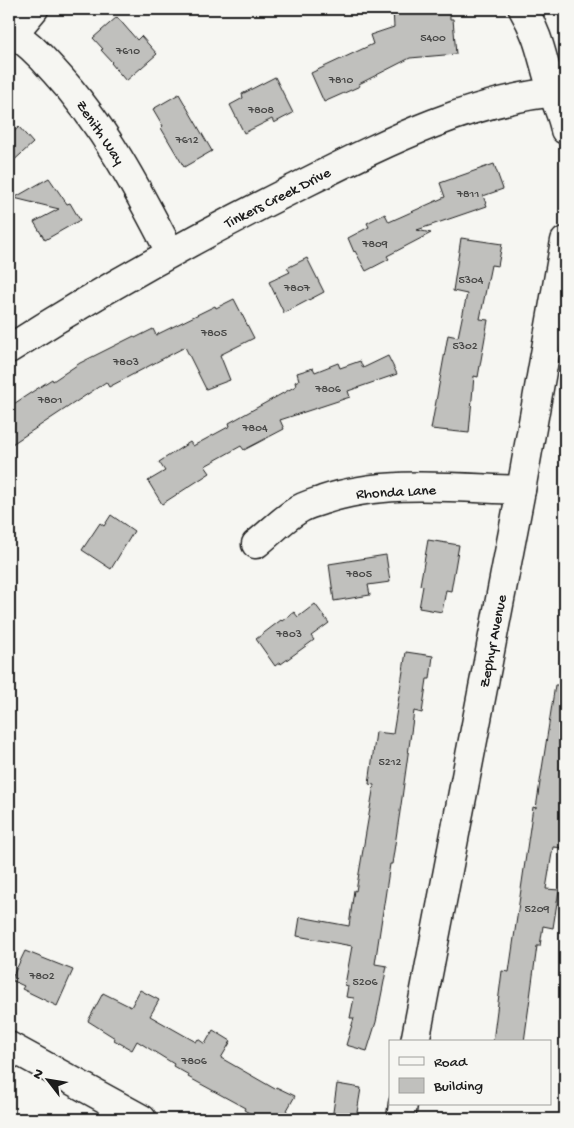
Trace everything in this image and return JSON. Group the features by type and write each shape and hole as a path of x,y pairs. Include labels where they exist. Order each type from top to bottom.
{"street":[{"path":"11,32 34,9"},
{"path":"523,9 533,26 559,91 565,130"},
{"name":"Zenith Way","path":"11,32 40,56 89,112 122,163 170,252"},
{"name":"Tinkers Creek Drive","path":"9,349 82,303 170,252 342,164 419,129 467,110 559,91"},
{"name":"Zephyr Avenue","path":"415,1040 521,490 565,240"},
{"name":"Rhonda Lane","path":"256,544 298,510 333,496 374,489 406,487 521,490"},
{"path":"9,1046 142,1119"},
{"path":"400,1119 403,1106"}],"building":[{"path":"393,9 450,9 450,19 453,19 456,54 410,58 359,84 360,86 324,102 311,73 373,44 370,35 394,27"},
{"path":"117,17 137,40 141,36 157,54 126,81 93,38"},
{"path":"275,77 293,113 274,123 272,119 244,133 230,105 243,98 242,94"},
{"path":"179,94 212,151 184,167 161,128 163,126 153,109"},
{"path":"19,127 33,143 9,165 9,136"},
{"path":"494,164 503,189 483,196 487,206 417,230 431,233 387,256 389,259 366,271 348,238 369,227 367,223 385,214 389,222 445,197 440,183"},
{"path":"49,178 67,204 70,203 80,220 45,240 34,222 59,209 14,198"},
{"path":"461,238 502,244 498,266 491,265 480,319 488,320 478,377 474,376 469,433 431,429 448,335 458,337 467,294 453,291"},
{"path":"307,258 324,292 284,313 269,282 290,272 287,268"},
{"path":"234,299 254,338 220,355 230,380 206,389 185,347 109,387 106,382 9,446 9,407 80,363 134,336 135,338 153,329 156,335 215,306 216,308"},
{"path":"388,356 397,374 348,391 350,397 280,420 284,429 244,450 241,446 205,466 210,473 162,504 148,481 165,471 159,462 190,442 193,446 230,426 229,423 296,386 295,382 299,380 297,373 313,368 315,372 338,363 340,368 360,361 363,368"},
{"path":"111,515 134,531 111,569 82,550 100,523 104,526"},
{"path":"428,540 459,545 451,591 446,590 442,612 419,608 423,586 420,585"},
{"path":"386,555 390,582 368,585 370,595 334,601 329,564"},
{"path":"315,604 329,623 311,636 314,640 281,664 280,662 275,666 256,639 294,612 298,617"},
{"path":"406,652 433,656 430,679 427,679 422,713 414,711 392,864 390,864 375,964 387,966 376,1022 367,1051 346,1045 354,1018 350,1018 354,998 346,997 348,986 345,985 352,946 297,936 300,917 349,926 374,785 369,784 376,732 393,734"},
{"path":"555,685 565,685 565,848 553,847 546,889 559,890 553,928 543,926 540,946 537,946 524,1040 493,1040 502,971 509,972 533,807 536,808"},
{"path":"25,951 73,970 57,1006 22,989 24,986 11,980"},
{"path":"140,990 159,1000 150,1016 196,1042 198,1039 205,1044 213,1030 231,1041 221,1058 275,1089 276,1087 295,1096 282,1119 260,1119 244,1110 245,1108 188,1077 189,1075 173,1066 174,1064 137,1041 132,1050 114,1040 115,1038 88,1021 103,993 131,1007"},
{"path":"337,1084 361,1088 356,1119 332,1119"}]}
